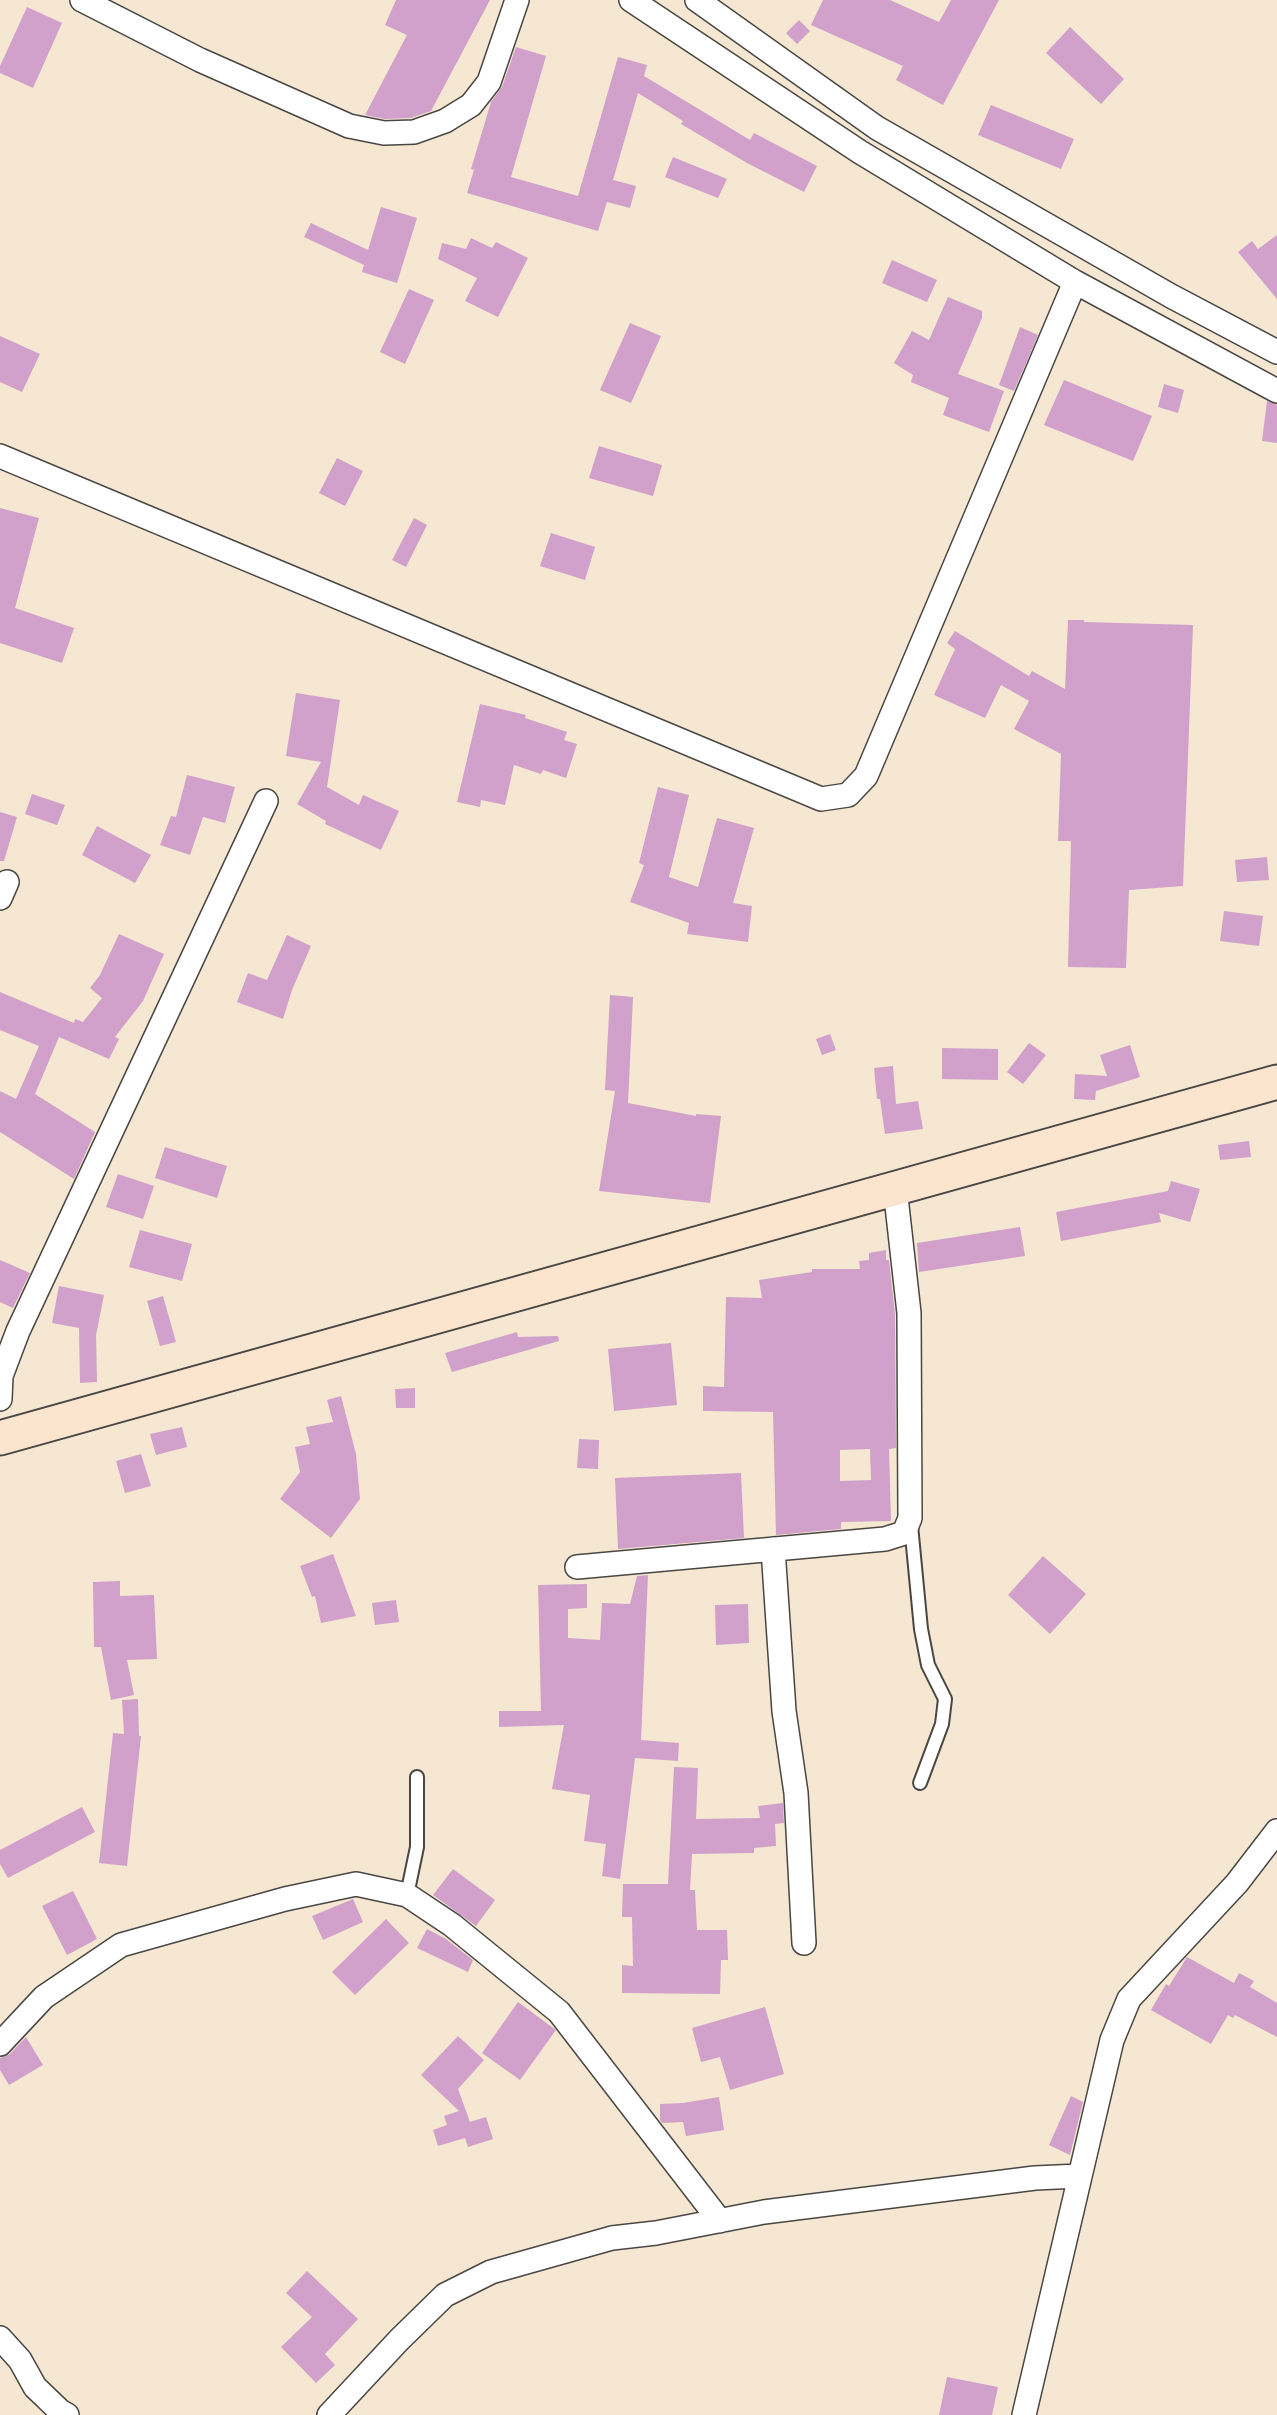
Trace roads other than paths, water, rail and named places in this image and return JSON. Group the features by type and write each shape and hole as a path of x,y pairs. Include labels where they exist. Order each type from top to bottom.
{"main road":[{"path":"0,1438 1277,1082"}],"street":[{"path":"82,0 200,60 349,126 384,133 414,132 445,121 471,106 489,82 517,0"},
{"path":"631,0 860,152 1075,282 1277,391"},
{"path":"697,0 877,128 1171,296 1277,352"},
{"path":"860,152 877,128"},
{"path":"0,456 821,799 848,795 866,776 1075,282"},
{"path":"0,1399 1,1376 18,1331 266,800"},
{"path":"577,1567 885,1539 904,1533 910,1518 909,1313 895,1188"},
{"path":"773,1549 784,1711 796,1793 804,1943"},
{"path":"1024,2415 1112,2040 1129,2000 1237,1883 1277,1831"},
{"path":"0,2044 44,1997 121,1945 285,1899 356,1884 407,1895 452,1925 559,2012 720,2221"},
{"path":"329,2415 445,2295 491,2272 612,2238 656,2233 764,2212 1035,2178 1079,2176"},
{"path":"0,2338 20,2360 35,2387 67,2415"}],"lane":[{"path":"910,1518 921,1629 928,1665 945,1699 942,1724 920,1783"},
{"path":"407,1895 417,1847 417,1777"}]}
